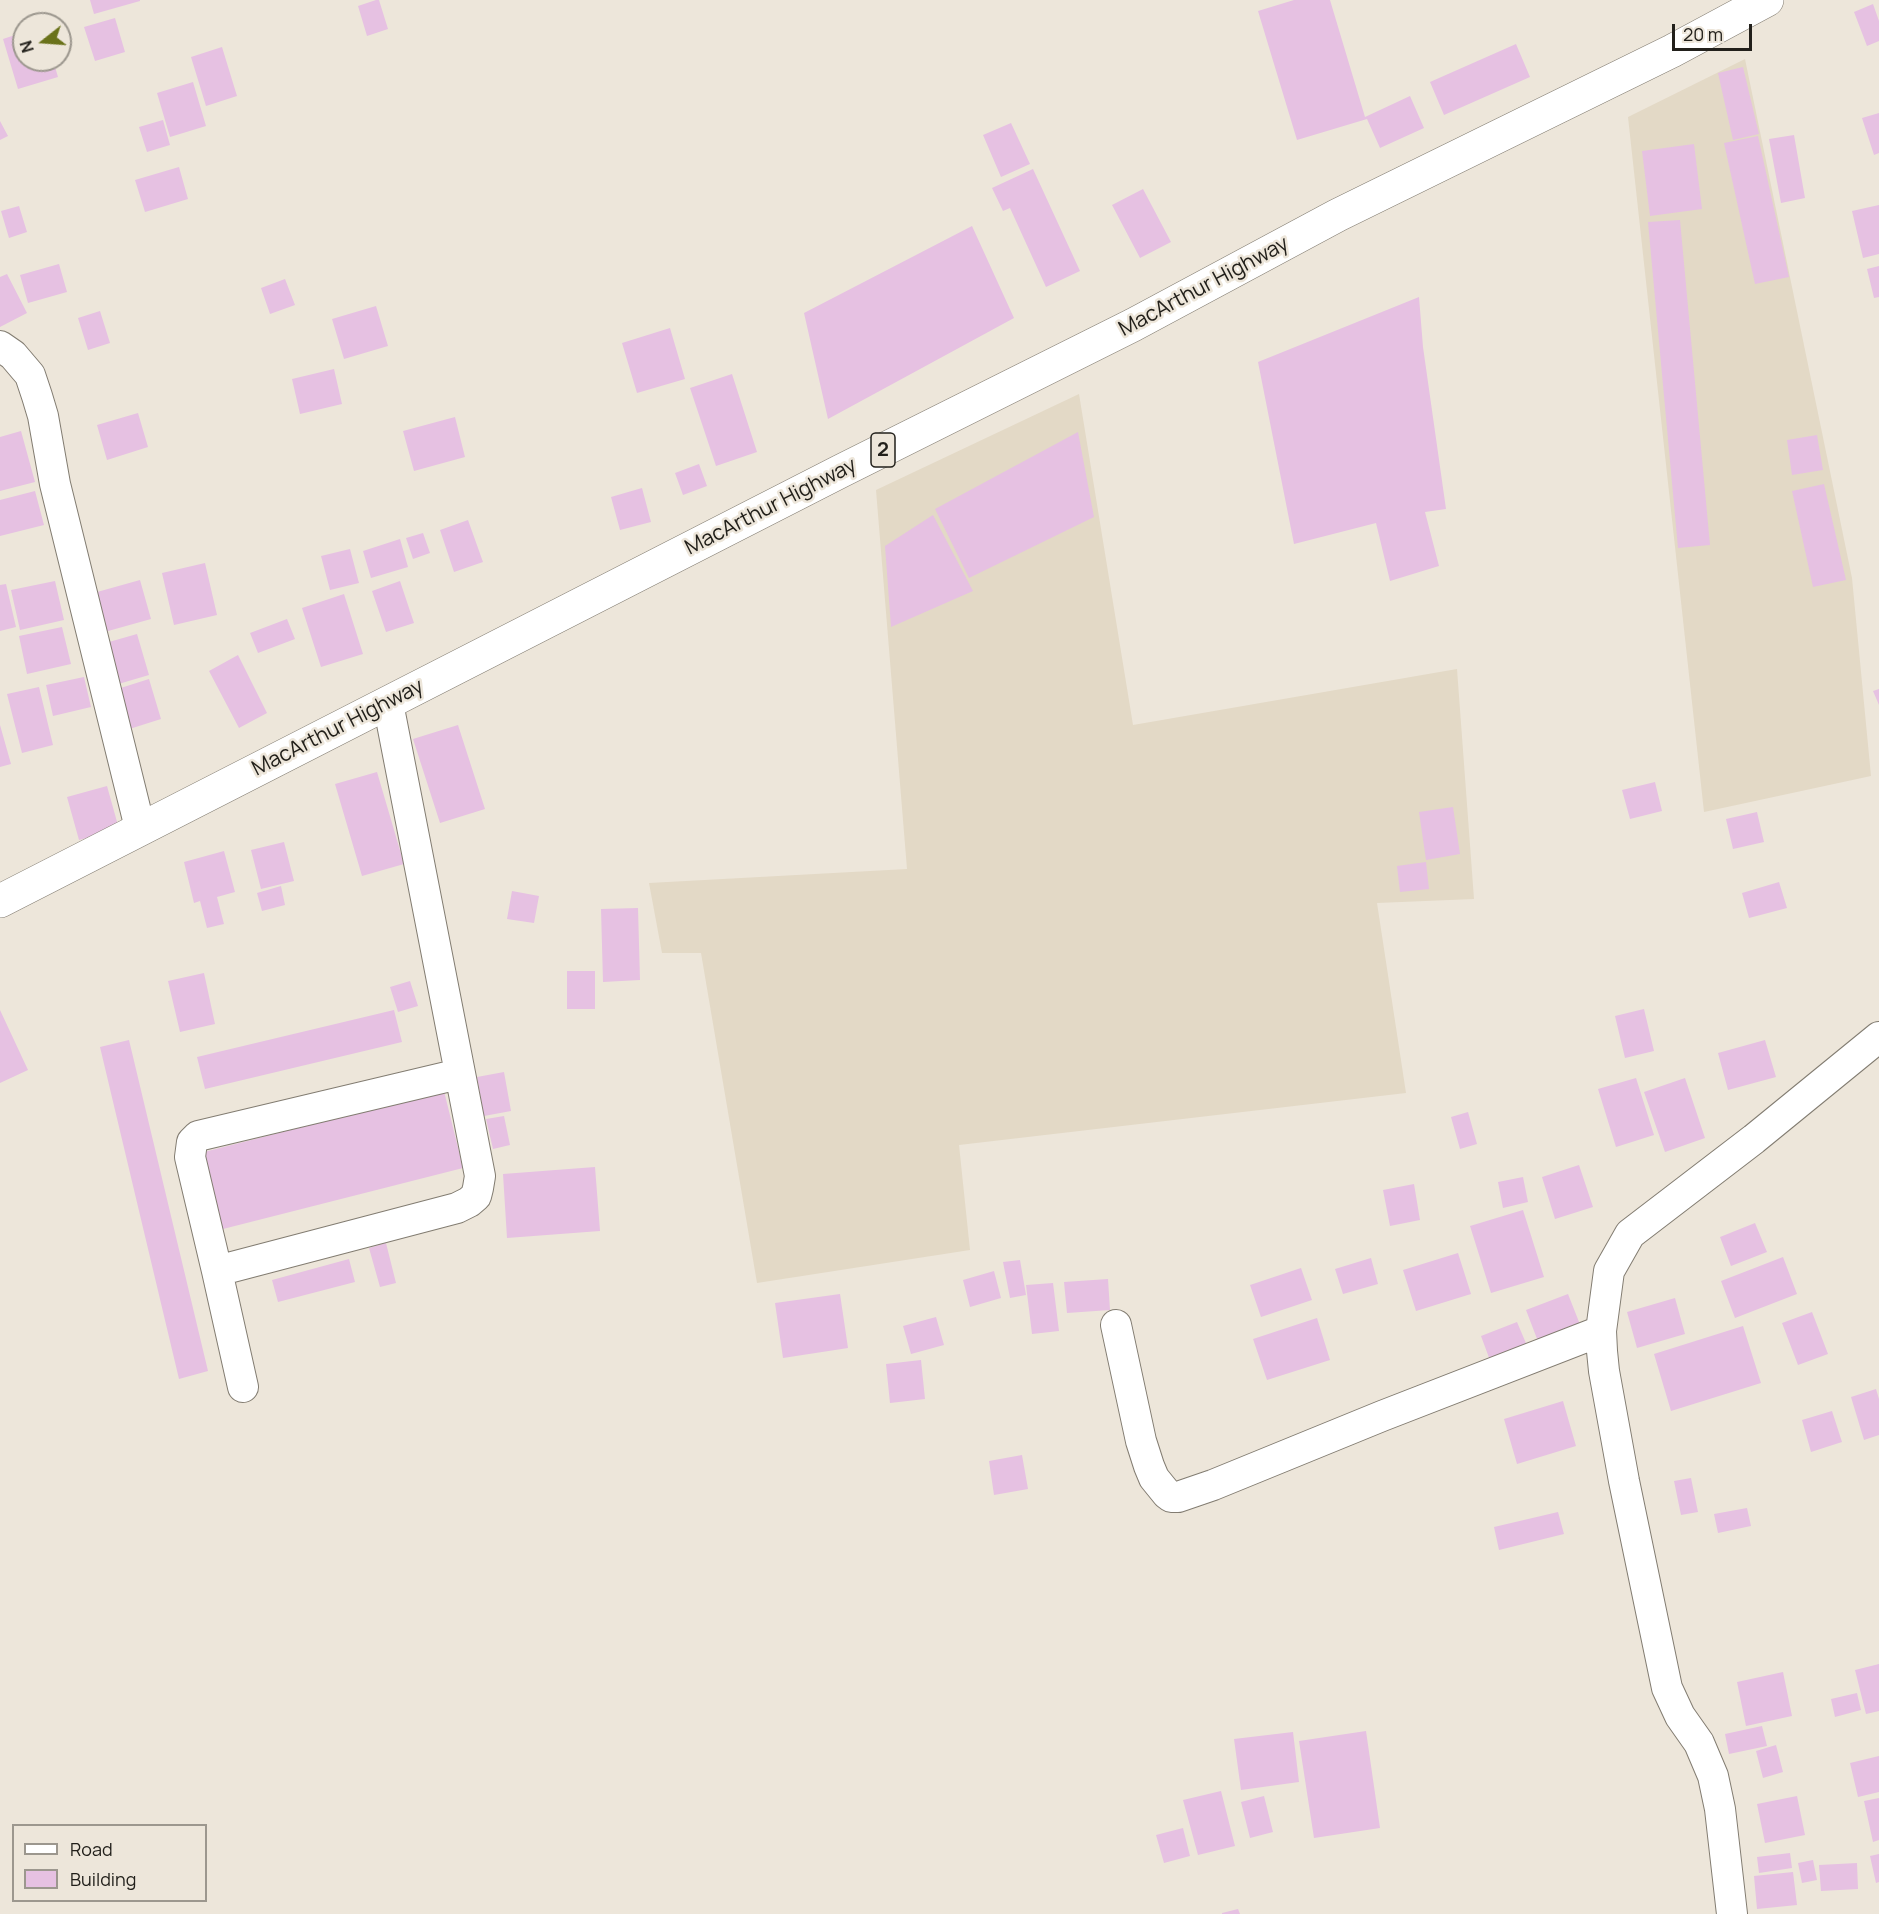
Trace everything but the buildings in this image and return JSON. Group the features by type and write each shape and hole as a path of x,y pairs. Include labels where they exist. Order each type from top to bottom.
{"highway":[{"name":"MacArthur Highway","path":"0,901 841,471 1133,325 1338,215 1672,51 1767,0"}],"street":[{"path":"0,346 13,355 30,375 43,416 55,484 140,828"},
{"path":"217,1271 457,1208 476,1196 480,1176 388,703"},
{"path":"1732,1914 1720,1809 1713,1776 1699,1743 1680,1716 1667,1688 1604,1371 1601,1331 1609,1271 1629,1234 1754,1139 1879,1036"},
{"path":"243,1387 190,1157 192,1142 198,1136 459,1074"},
{"path":"1116,1325 1141,1441 1154,1478 1171,1497 1205,1489 1382,1416 1601,1331"}],"shaded area":[{"path":"1745,59 1852,578 1871,776 1704,812 1628,117"},
{"path":"1079,394 1133,725 1457,669 1474,899 1377,903 1406,1093 959,1145 970,1250 757,1283 701,953 662,953 649,883 907,869 876,490"}]}
